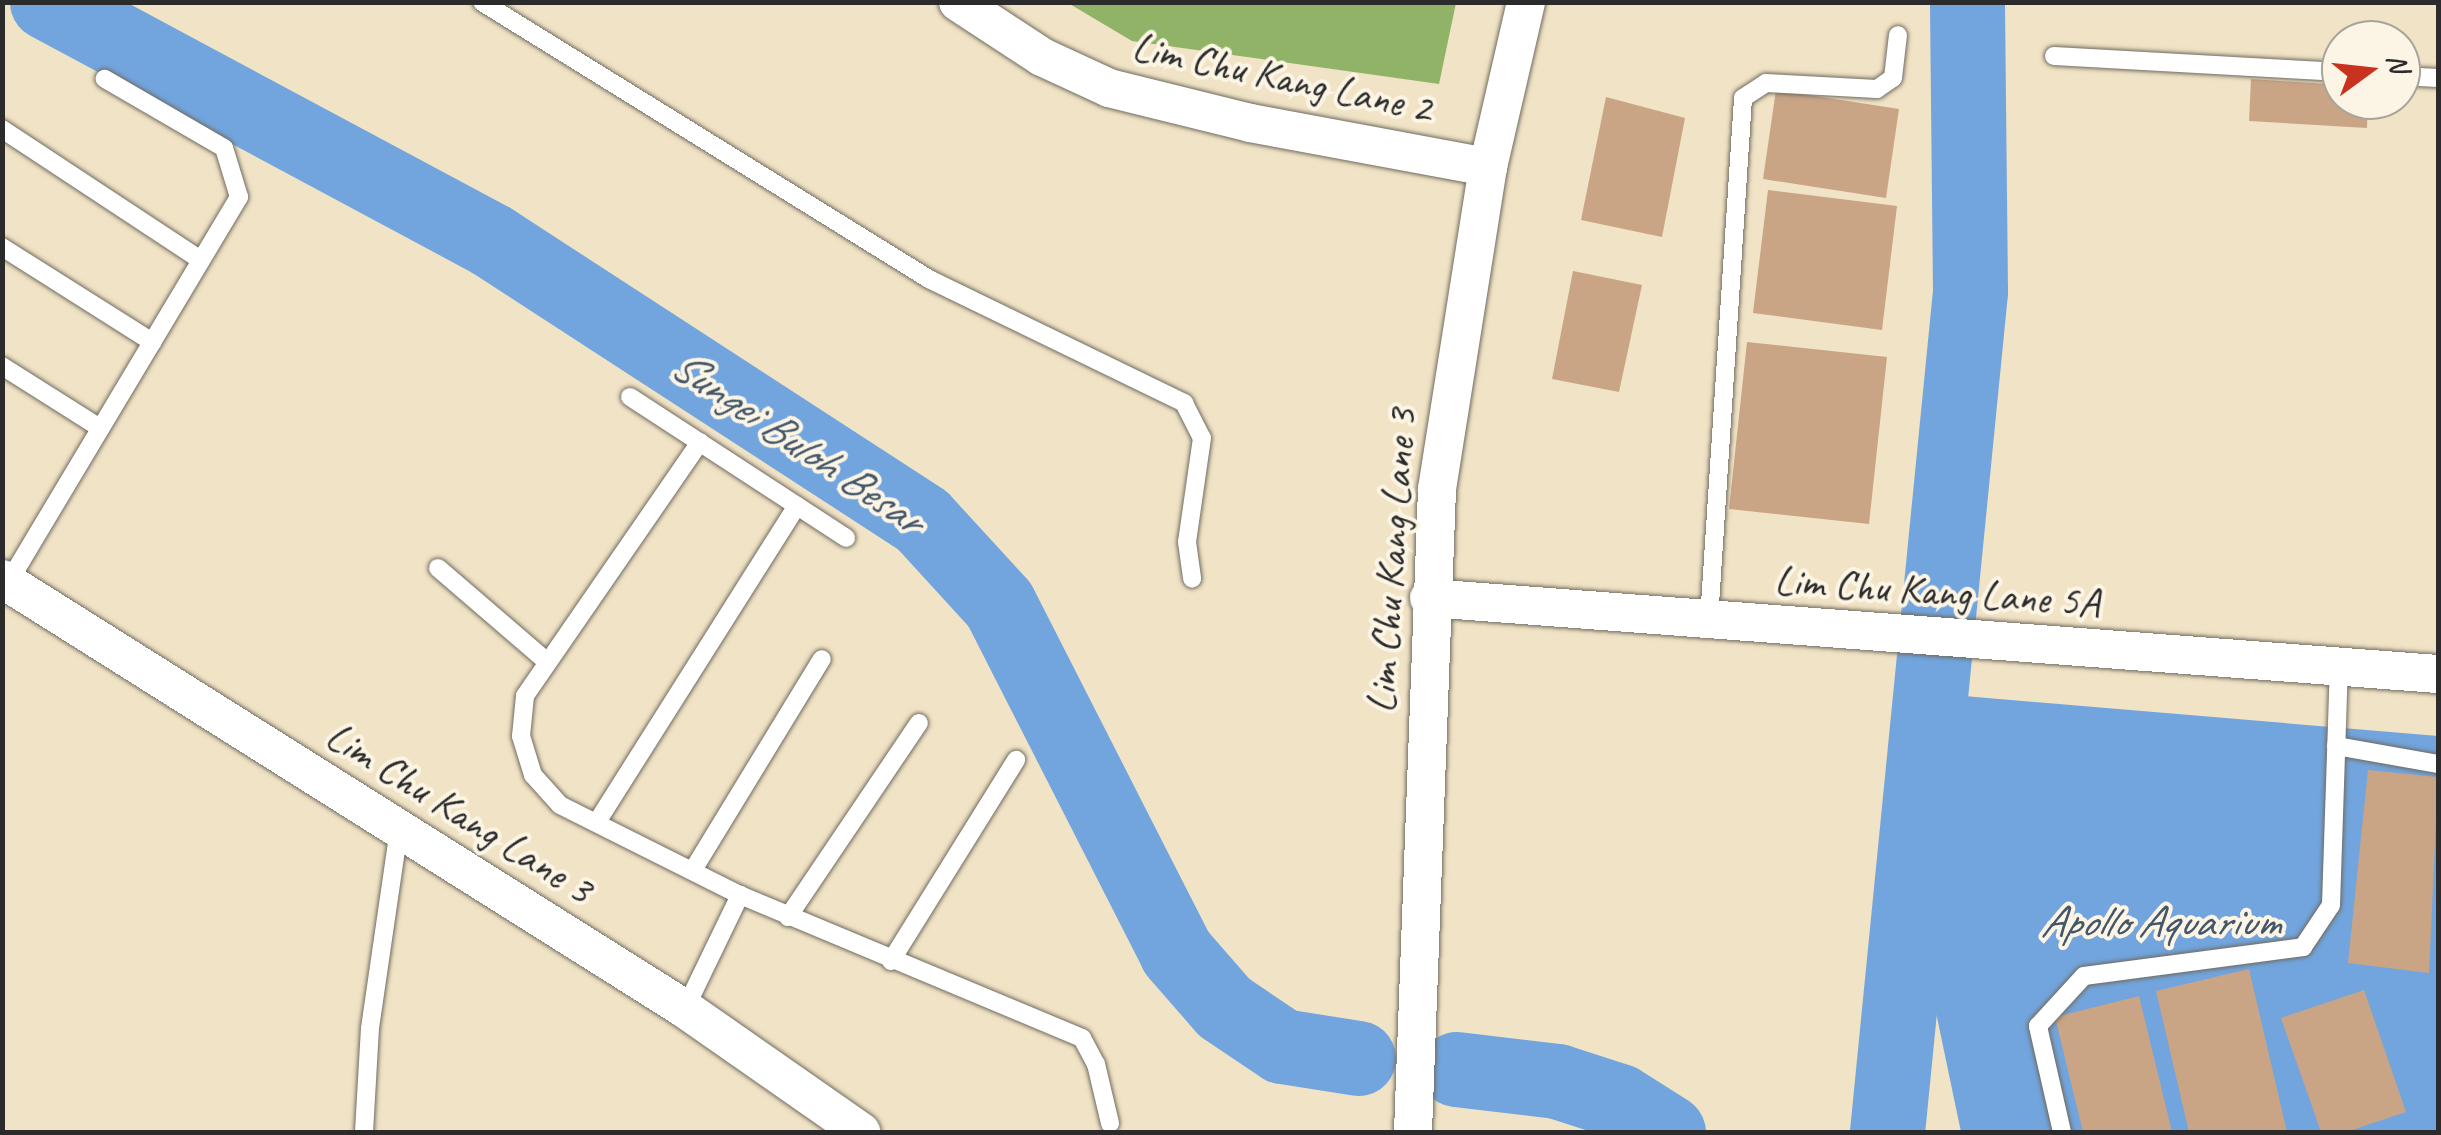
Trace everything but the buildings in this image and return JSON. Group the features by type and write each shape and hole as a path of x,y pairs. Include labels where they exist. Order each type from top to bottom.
{"street":[{"name":"Lim Chu Kang Lane 2","path":"958,2 1042,56 1109,88 1250,122 1488,167"},
{"name":"Lim Chu Kang Lane 3","path":"1413,1132 1429,598 1450,379 1488,167 1526,2"},
{"name":"Lim Chu Kang Lane 3","path":"5,581 685,1008 861,1132"},
{"name":"Lim Chu Kang Lane 5A","path":"1429,598 2438,674"}],"lane":[{"path":"482,2 928,279 1184,402 1202,438 1189,513 1192,579"},
{"path":"1709,620 1743,98 1766,83 1878,89 1893,78 1898,35"},
{"path":"2054,56 2321,71"},
{"path":"5,581 239,197 224,148 105,79"},
{"path":"2,128 201,260"},
{"path":"2,247 152,342"},
{"path":"2,366 100,428"},
{"path":"630,397 846,538"},
{"path":"700,442 546,660 526,696 522,722 533,775 560,805 740,894 891,961 1082,1038 1096,1064 1110,1123"},
{"path":"597,822 797,506"},
{"path":"438,568 546,660"},
{"path":"692,870 822,659"},
{"path":"2062,1132 2038,1026 2084,976 2303,947 2331,905 2339,667"},
{"path":"788,916 920,723"},
{"path":"2336,746 2438,764"},
{"path":"891,961 1016,760"},
{"path":"364,1132 370,1028 399,829"},
{"path":"685,1008 740,894"}],"green space":[{"path":"1068,3 1456,3 1439,84 1132,41"}],"water":[{"name":"Apollo Aquarium","path":"1964,696 2438,736 2438,1132 1961,1132 1929,979"}],"waterway":[{"name":"Sungei Buloh Besar","path":"47,2 491,240 922,520 999,604 1176,952 1224,1007 1282,1046 1358,1058"},
{"path":"1887,1132 1970,291 1967,2"},
{"name":"Sungei Buloh Besar","path":"1456,1069 1557,1081 1619,1101 1668,1132"}]}
